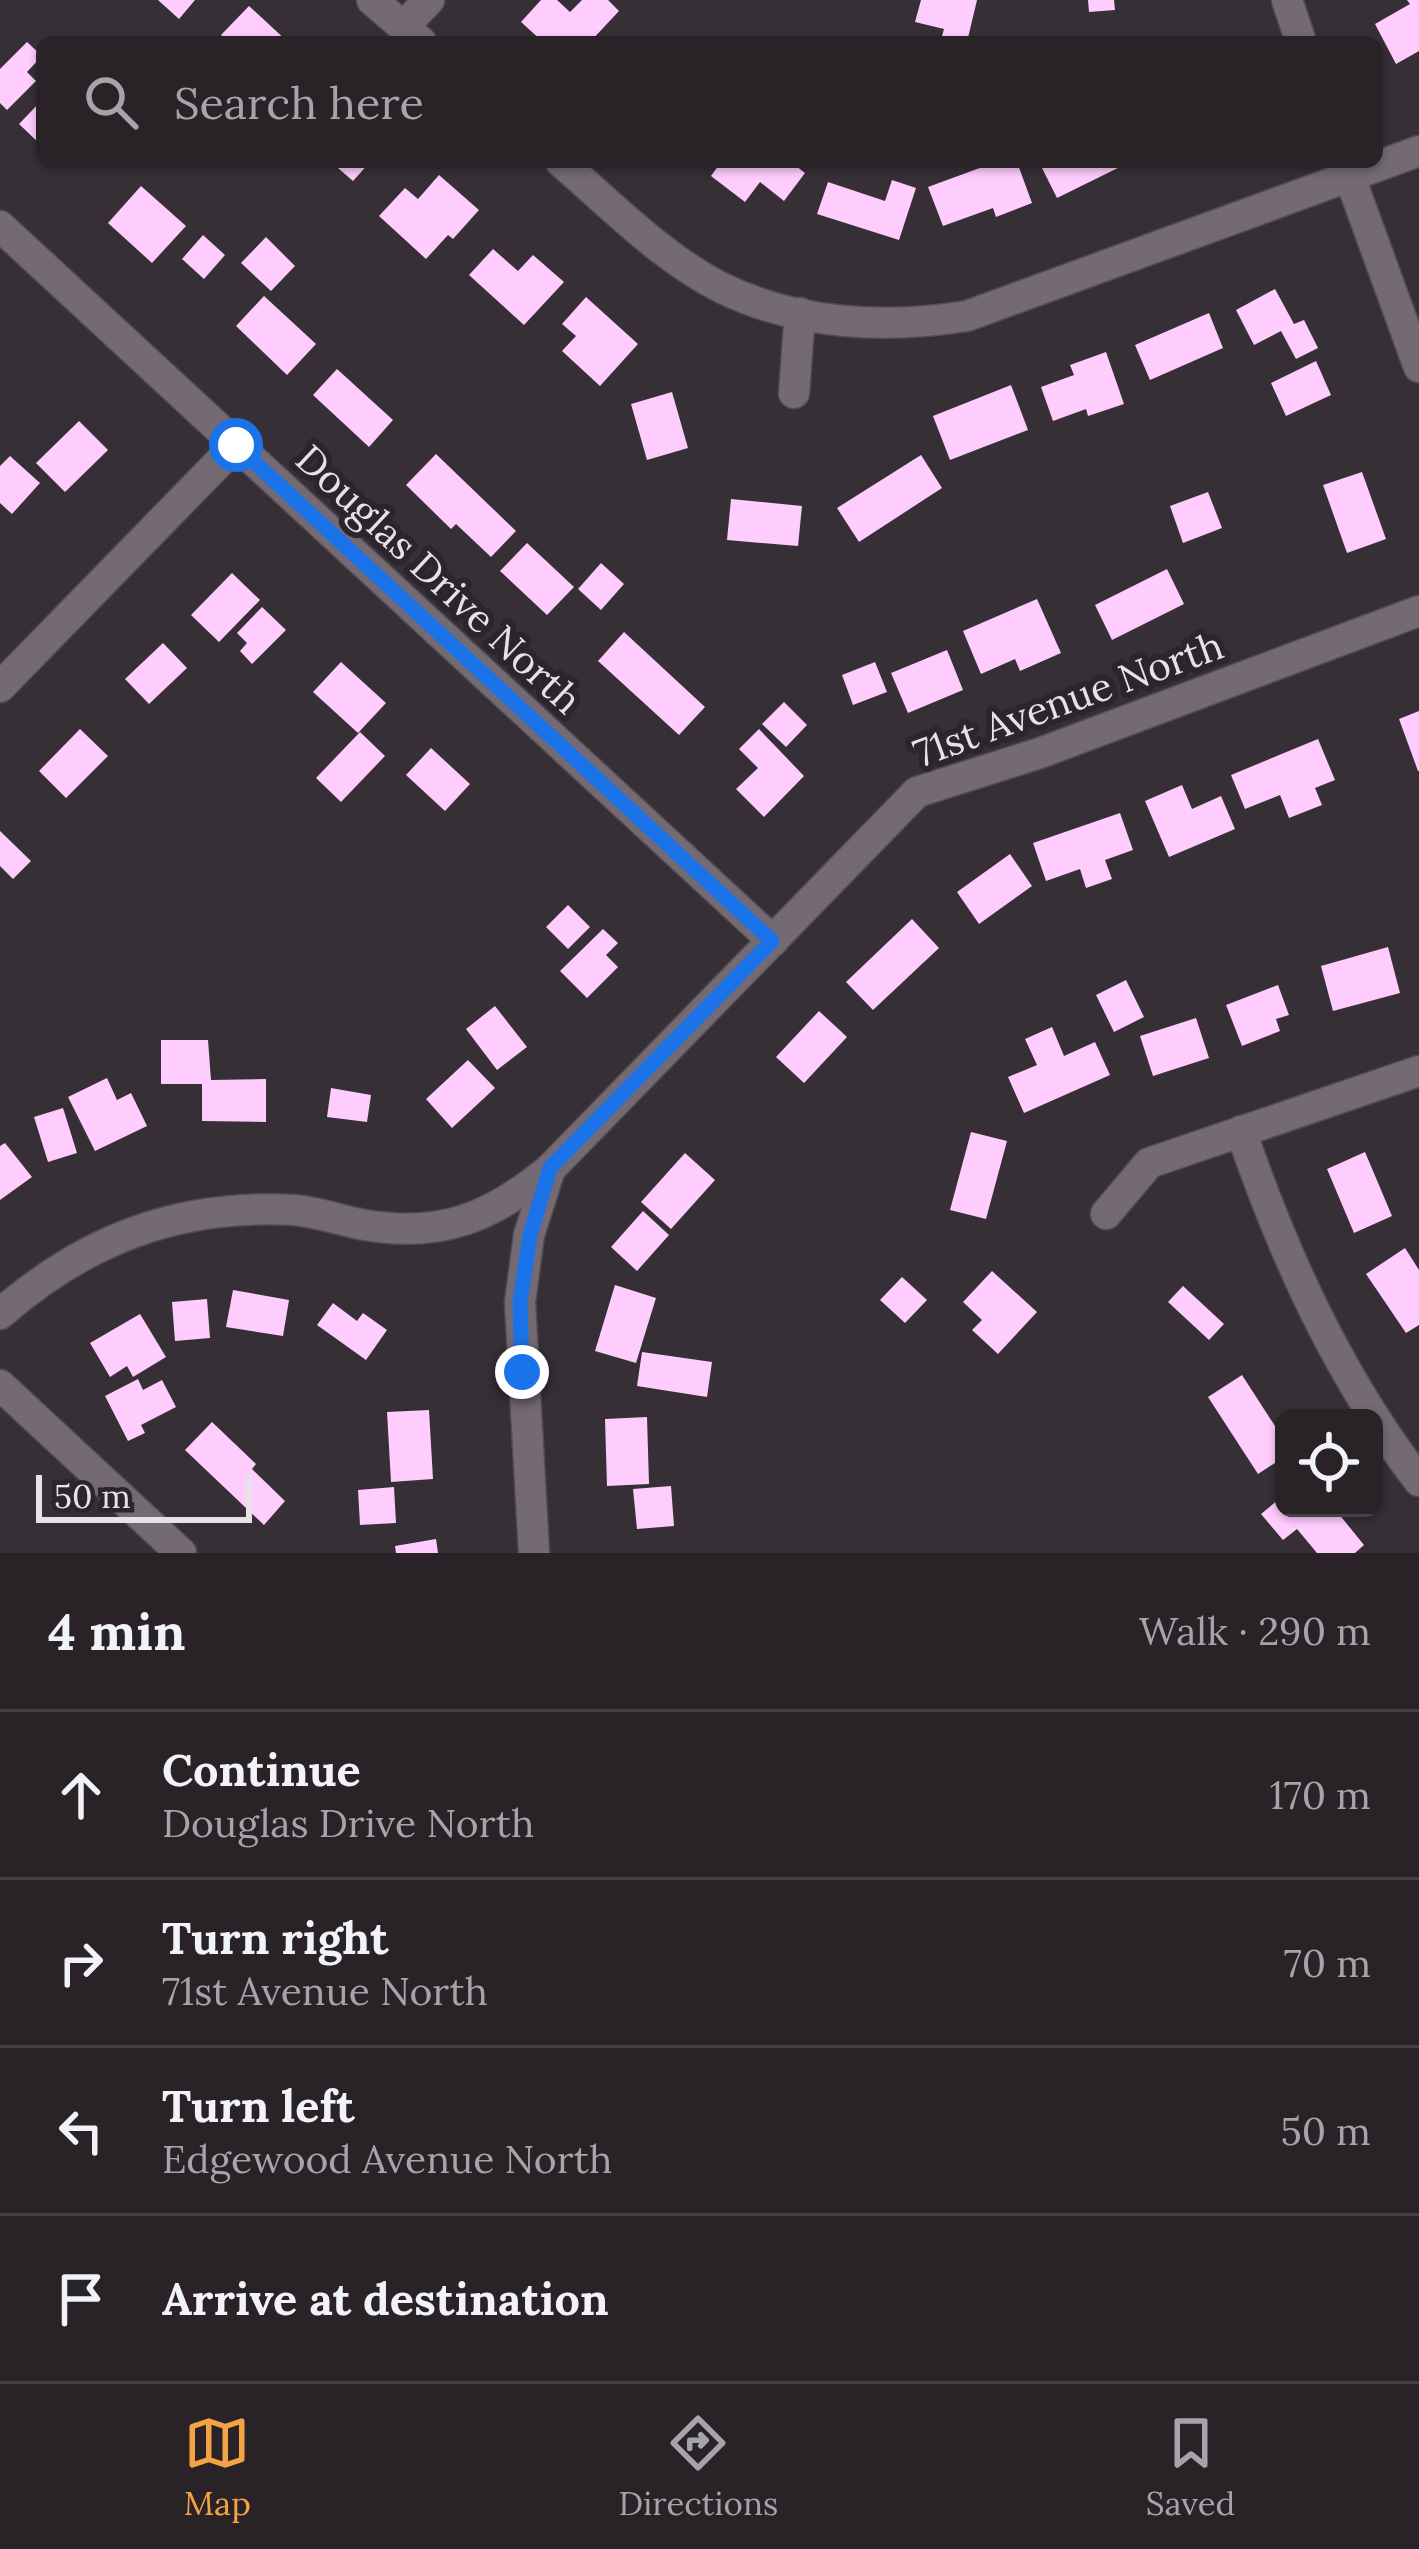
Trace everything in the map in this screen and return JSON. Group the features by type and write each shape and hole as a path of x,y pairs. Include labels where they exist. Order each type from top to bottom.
{"street":[{"path":"373,0 412,34 429,0"},
{"path":"1287,0 1299,36"},
{"path":"1383,160 1419,151"},
{"path":"568,168 680,262 723,288 800,314 916,324 968,316 1347,170 1419,367"},
{"name":"Douglas Drive North","path":"0,226 772,941"},
{"path":"794,393 800,314"},
{"path":"0,687 236,445"},
{"name":"71st Avenue North","path":"0,1314 41,1278 99,1244 165,1221 231,1210 299,1210 416,1231 466,1221 512,1200 550,1168 916,792 1040,753 1419,611"},
{"path":"1106,1214 1149,1162 1419,1071"},
{"path":"1241,1131 1307,1297 1345,1371 1419,1481"},
{"path":"534,1553 520,1302 530,1235 550,1168"},
{"path":"0,1385 181,1553"}],"building":[{"path":"158,0 195,0 179,19"},
{"path":"541,0 557,0 570,12 582,0 608,0 619,11 596,36 536,36 521,22"},
{"path":"921,0 977,0 968,36 942,36 944,29 915,22"},
{"path":"1088,0 1114,0 1115,10 1089,12"},
{"path":"1407,0 1419,0 1419,51 1396,64 1375,24 1410,4"},
{"path":"249,6 282,36 222,36"},
{"path":"27,42 36,50 36,62 27,72 36,81 7,110 0,103 0,69"},
{"path":"36,106 36,140 19,124"},
{"path":"338,168 365,168 353,181"},
{"path":"717,168 799,168 805,173 784,201 760,182 745,202 711,176"},
{"path":"980,168 1019,168 1032,203 996,217 993,208 943,226 928,187"},
{"path":"1042,168 1118,168 1057,198"},
{"path":"439,175 479,210 453,239 448,235 426,259 379,216 405,188 418,199"},
{"path":"892,180 916,188 899,240 817,214 828,182 885,201"},
{"path":"141,186 186,226 152,263 108,223"},
{"path":"203,235 225,255 204,279 182,259"},
{"path":"266,237 295,266 271,291 241,263"},
{"path":"493,249 518,271 533,255 564,282 524,325 469,275"},
{"path":"1275,289 1294,324 1304,320 1318,348 1296,359 1281,331 1254,345 1236,310"},
{"path":"264,296 316,344 287,375 236,326"},
{"path":"586,297 638,344 600,386 562,351 576,336 562,324"},
{"path":"1209,313 1223,348 1150,380 1135,345"},
{"path":"1106,352 1124,404 1088,416 1086,409 1053,421 1041,387 1074,375 1070,365"},
{"path":"1316,361 1331,395 1286,416 1271,383"},
{"path":"337,369 393,420 369,447 313,395"},
{"path":"1011,385 1028,430 950,460 933,416"},
{"path":"672,392 688,448 647,460 631,404"},
{"path":"79,421 108,450 65,492 36,463"},
{"path":"436,454 516,531 491,557 456,524 451,529 406,485"},
{"path":"921,455 942,488 859,542 837,508"},
{"path":"10,456 40,483 12,514 0,503 0,466"},
{"path":"1362,472 1386,539 1347,553 1323,485"},
{"path":"1208,492 1222,528 1183,543 1170,506"},
{"path":"731,499 802,506 798,546 727,540"},
{"path":"527,543 574,587 547,615 500,571"},
{"path":"601,563 624,584 601,610 578,589"},
{"path":"1167,569 1184,604 1112,640 1095,605"},
{"path":"232,573 260,600 219,642 191,615"},
{"path":"1037,599 1061,653 1020,671 1015,659 981,674 963,631"},
{"path":"262,607 286,630 252,664 240,651 247,643 237,633"},
{"path":"624,632 705,707 679,735 598,661"},
{"path":"163,643 187,668 149,704 125,679"},
{"path":"947,650 963,690 908,713 891,673"},
{"path":"341,662 386,703 358,733 313,692"},
{"path":"875,662 887,692 853,705 842,675"},
{"path":"784,702 807,725 786,747 762,724"},
{"path":"1419,711 1419,771 1418,771 1399,719"},
{"path":"80,729 108,756 66,798 39,771"},
{"path":"759,729 804,776 764,817 736,789 758,768 739,749"},
{"path":"360,732 385,756 341,802 316,778"},
{"path":"1318,739 1335,780 1315,788 1322,805 1289,818 1280,795 1245,809 1231,775"},
{"path":"431,748 470,784 445,811 406,775"},
{"path":"1182,785 1192,809 1221,796 1235,829 1169,857 1145,801"},
{"path":"1120,813 1133,850 1105,860 1112,879 1086,888 1080,869 1046,881 1033,843"},
{"path":"0,831 31,861 13,879 0,866"},
{"path":"1010,854 1032,886 979,924 957,892"},
{"path":"568,905 590,927 568,949 546,927"},
{"path":"912,919 939,948 873,1010 846,982"},
{"path":"603,929 618,943 606,955 618,967 587,998 560,971"},
{"path":"1388,947 1400,993 1333,1011 1321,966"},
{"path":"1126,980 1144,1017 1114,1032 1096,995"},
{"path":"1278,985 1289,1015 1276,1019 1280,1031 1242,1046 1226,1005"},
{"path":"495,1006 527,1047 497,1070 466,1029"},
{"path":"819,1011 847,1037 804,1083 776,1057"},
{"path":"1196,1018 1209,1058 1153,1076 1140,1036"},
{"path":"1052,1027 1064,1056 1095,1042 1110,1075 1024,1113 1008,1077 1037,1065 1025,1039"},
{"path":"161,1040 208,1040 211,1080 266,1079 266,1122 202,1121 202,1084 161,1084"},
{"path":"468,1060 495,1088 452,1128 426,1099"},
{"path":"107,1078 117,1100 131,1093 147,1126 95,1151 68,1097"},
{"path":"331,1088 371,1095 367,1122 327,1117"},
{"path":"63,1108 77,1153 48,1162 34,1117"},
{"path":"971,1132 1007,1141 986,1219 950,1210"},
{"path":"5,1143 32,1177 0,1200 0,1146"},
{"path":"1365,1152 1392,1216 1354,1233 1327,1169"},
{"path":"685,1153 715,1180 671,1229 641,1202"},
{"path":"643,1211 669,1235 637,1271 611,1247"},
{"path":"1405,1248 1419,1270 1419,1325 1406,1333 1366,1274"},
{"path":"992,1271 1037,1312 998,1354 972,1330 982,1320 963,1302"},
{"path":"902,1277 927,1300 905,1323 880,1300"},
{"path":"615,1285 656,1298 636,1363 595,1351"},
{"path":"1183,1286 1224,1324 1209,1340 1168,1302"},
{"path":"233,1290 289,1300 283,1336 226,1327"},
{"path":"207,1299 210,1338 175,1341 172,1302"},
{"path":"333,1303 357,1321 363,1313 387,1330 366,1360 317,1325"},
{"path":"140,1314 166,1357 133,1377 127,1366 110,1377 90,1343"},
{"path":"642,1352 712,1362 707,1397 637,1386"},
{"path":"1242,1375 1275,1426 1275,1463 1258,1474 1208,1397"},
{"path":"138,1379 143,1390 162,1380 176,1407 141,1425 145,1433 128,1441 105,1396"},
{"path":"429,1410 433,1479 391,1482 387,1412"},
{"path":"647,1417 649,1484 607,1486 605,1419"},
{"path":"212,1422 256,1464 252,1469 285,1501 264,1525 185,1450"},
{"path":"671,1486 674,1526 637,1529 633,1489"},
{"path":"394,1487 396,1523 360,1525 358,1490"},
{"path":"1275,1502 1275,1517 1341,1517 1364,1545 1355,1553 1317,1553 1297,1529 1283,1540 1261,1514"},
{"path":"436,1539 438,1553 396,1553 395,1546"}],"route":[{"path":"236,445 772,941 550,1168 530,1235 520,1302 522,1372"}]}
